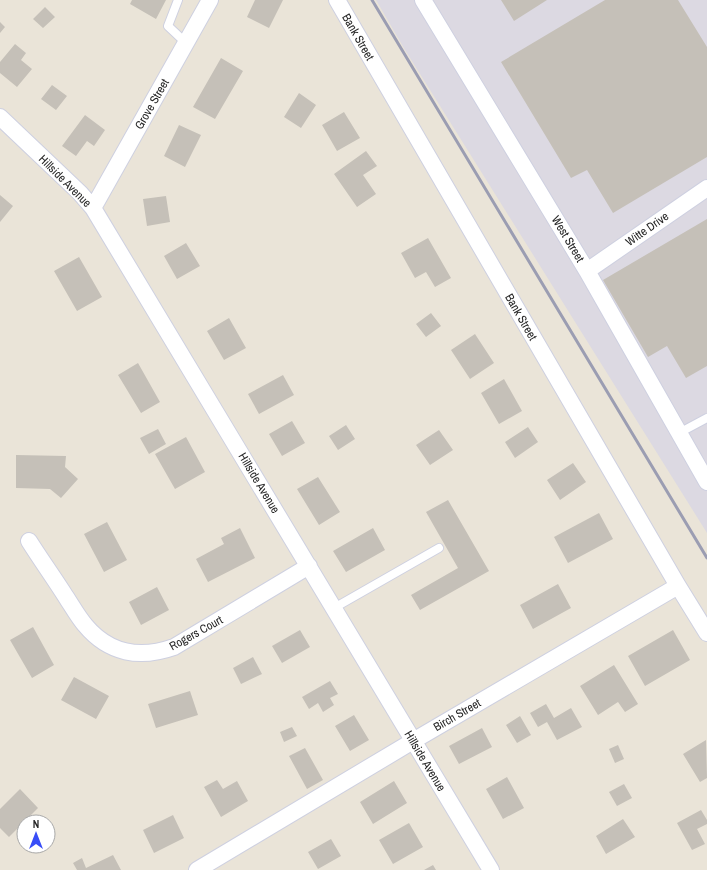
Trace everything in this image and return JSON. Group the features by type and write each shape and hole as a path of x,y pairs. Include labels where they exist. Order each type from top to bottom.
{"street":[{"name":"Grove Street","path":"93,208 210,0"},
{"name":"Bank Street","path":"337,0 678,586 707,633"},
{"name":"West Street","path":"423,0 587,271 707,482"},
{"name":"Hillside Avenue","path":"0,117 80,193 93,208 491,870"},
{"name":"Witte Drive","path":"587,271 707,188"},
{"name":"Rogers Court","path":"29,541 85,625 97,638 112,647 128,653 136,654 160,652 174,647 308,566"},
{"name":"Birch Street","path":"197,870 413,740 678,586"}],"lane":[{"path":"178,0 168,26 186,43"},
{"path":"679,433 707,418"},
{"path":"334,608 439,548"}],"shaded area":[{"path":"376,0 707,0 707,533 405,50"}],"building":[{"path":"132,0 166,0 156,19 130,4"},
{"path":"255,0 283,0 269,28 247,17"},
{"path":"501,0 547,0 514,21"},
{"path":"605,0 678,0 707,47 707,157 613,213 587,170 571,178 501,62"},
{"path":"45,7 55,17 43,28 33,19"},
{"path":"0,22 5,27 0,33"},
{"path":"15,44 26,53 21,60 32,69 17,87 0,73 0,62"},
{"path":"221,58 243,71 215,119 193,107"},
{"path":"52,85 67,96 56,110 41,99"},
{"path":"299,93 316,105 301,128 284,117"},
{"path":"344,112 360,138 337,151 322,125"},
{"path":"85,115 105,130 94,146 87,141 76,156 62,146"},
{"path":"179,125 201,135 185,167 164,156"},
{"path":"366,151 377,166 363,175 376,194 357,207 334,174"},
{"path":"0,195 13,206 0,222"},
{"path":"166,196 170,222 147,226 143,199"},
{"path":"707,219 707,366 686,378 667,346 648,357 603,280"},
{"path":"428,238 451,278 435,287 426,272 415,278 401,253"},
{"path":"186,243 200,266 177,279 164,256"},
{"path":"79,257 102,297 77,311 54,271"},
{"path":"431,313 441,326 426,337 416,324"},
{"path":"229,318 246,348 224,360 207,331"},
{"path":"475,334 494,363 470,379 451,350"},
{"path":"138,363 160,402 141,413 118,375"},
{"path":"283,375 294,395 259,414 248,394"},
{"path":"504,379 522,411 499,424 481,393"},
{"path":"292,421 305,443 282,456 269,434"},
{"path":"346,425 355,439 338,450 329,436"},
{"path":"528,427 538,442 515,458 505,442"},
{"path":"158,429 166,444 149,454 140,438"},
{"path":"439,430 453,450 430,465 416,445"},
{"path":"186,437 205,472 175,489 155,454"},
{"path":"16,455 66,456 65,467 78,479 61,498 50,489 16,488"},
{"path":"573,463 586,482 560,500 547,480"},
{"path":"318,477 340,512 319,525 297,489"},
{"path":"448,500 489,571 420,610 411,595 458,568 426,512"},
{"path":"599,513 613,539 568,563 554,537"},
{"path":"107,522 127,560 104,572 84,534"},
{"path":"240,528 255,558 208,582 196,559 224,544 221,538"},
{"path":"373,528 385,550 346,572 333,551"},
{"path":"558,584 571,608 533,629 520,605"},
{"path":"157,587 169,610 141,625 129,602"},
{"path":"33,627 54,665 32,678 10,640"},
{"path":"300,630 310,647 282,663 272,646"},
{"path":"673,630 690,660 645,686 628,656"},
{"path":"253,657 262,674 241,684 233,668"},
{"path":"614,665 638,704 625,712 618,702 598,715 580,686"},
{"path":"74,677 109,696 96,719 61,700"},
{"path":"330,681 338,694 330,698 334,705 323,712 318,703 309,709 302,697"},
{"path":"190,691 198,715 156,728 148,704"},
{"path":"546,704 554,718 571,708 582,727 557,740 547,722 538,727 530,713"},
{"path":"354,715 369,740 350,751 335,726"},
{"path":"520,716 531,735 517,743 506,725"},
{"path":"292,727 297,736 284,742 280,732"},
{"path":"482,728 492,747 459,764 449,746"},
{"path":"706,740 707,778 700,782 683,754"},
{"path":"618,745 624,759 615,763 609,749"},
{"path":"305,748 323,780 307,789 289,756"},
{"path":"507,777 524,808 503,819 486,789"},
{"path":"217,780 223,789 237,781 248,801 221,817 204,787"},
{"path":"394,781 407,803 373,824 360,802"},
{"path":"624,784 632,798 617,806 609,792"},
{"path":"20,789 38,808 32,814 16,814 16,830 9,837 0,828 0,809"},
{"path":"701,810 707,820 707,824 697,829 705,844 692,850 677,823"},
{"path":"173,815 184,838 154,853 143,830"},
{"path":"623,819 635,837 606,854 596,836"},
{"path":"409,823 423,847 393,864 379,840"},
{"path":"331,839 341,856 318,869 308,852"},
{"path":"113,855 121,870 77,870 73,863 82,858 86,868"},
{"path":"433,865 436,870 424,870"}],"railway":[{"path":"372,0 707,558"}]}
